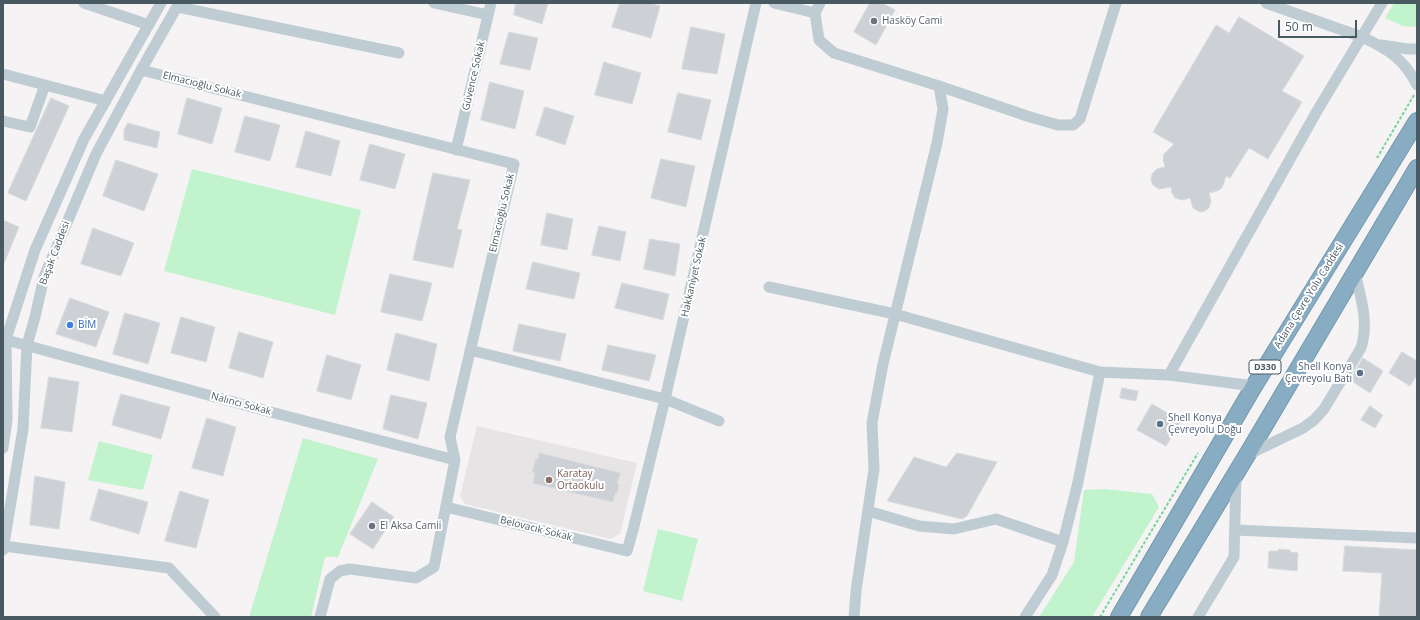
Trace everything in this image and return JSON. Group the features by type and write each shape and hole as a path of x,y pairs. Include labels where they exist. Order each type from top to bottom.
{"highway":[{"name":"Adana Çevre Yolu Caddesi","path":"1119,617 1254,386 1417,121"},
{"name":"D330","path":"1149,617 1417,168"}],"street":[{"path":"84,3 149,25"},
{"name":"Başak Caddesi","path":"3,448 6,420 4,339 35,250 84,139 161,3"},
{"path":"434,3 488,15"},
{"name":"Güvence Sokak","path":"456,150 491,3"},
{"name":"Hakkaniyet Sokak","path":"627,551 665,399 756,3"},
{"path":"774,3 818,8 819,40 834,53 851,57 1030,117 1067,126 1072,125 1080,119 1116,3"},
{"path":"1266,3 1362,37 1376,44 1399,59 1411,74 1417,85"},
{"path":"1169,375 1317,111 1382,3"},
{"path":"179,5 399,52"},
{"name":"Başak Caddesi","path":"3,550 23,429 27,345 44,277 96,154 141,70 179,5"},
{"path":"1376,44 1417,49"},
{"name":"Elmacıoğlu Sokak","path":"141,70 514,164 450,437 455,460 434,567 416,578 350,569 340,571 330,579 320,617"},
{"path":"3,74 106,101"},
{"path":"3,121 30,127 45,85"},
{"path":"854,617 856,590 874,469 872,423 883,364 937,143 943,109 939,86"},
{"path":"1247,455 1303,428 1314,420 1324,409 1361,348 1364,340 1364,315 1362,298 1355,273"},
{"path":"769,287 895,314 1100,372 1169,375 1254,386"},
{"name":"Nalıncı Sokak","path":"4,339 263,410 455,460"},
{"path":"470,350 665,399 719,421"},
{"path":"1025,617 1052,575 1063,542 1078,482 1100,372"},
{"path":"1198,617 1234,557 1236,473"},
{"name":"Belovacık Sokak","path":"446,507 627,551"},
{"path":"868,511 919,526 954,529 996,519 1063,542"},
{"path":"1235,530 1417,538"},
{"path":"4,546 169,568 215,617"}],"shaded area":[{"name":"Karatay Ortaokulu","path":"477,426 637,463 620,534 611,539 465,504 460,496"}],"green space":[{"path":"1394,3 1417,3 1417,27 1403,26 1385,18"},
{"path":"192,169 361,210 335,315 164,271"},
{"path":"303,438 378,459 338,557 325,557 311,617 249,617"},
{"path":"99,441 153,455 143,490 88,480"},
{"path":"1105,489 1152,494 1159,507 1092,617 1039,617 1074,562 1084,490"},
{"path":"658,529 698,539 682,601 643,591"}],"building":[{"path":"516,3 548,3 542,24 514,15"},
{"path":"620,3 650,3 660,6 651,38 612,27"},
{"name":"Hasköy Cami","path":"870,3 882,3 895,10 876,45 854,32"},
{"path":"1239,17 1304,56 1282,91 1302,102 1268,159 1249,148 1230,178 1226,176 1222,188 1209,193 1211,201 1209,208 1200,212 1193,208 1190,198 1183,200 1175,198 1171,187 1159,189 1153,185 1151,180 1152,174 1157,169 1165,167 1163,160 1164,154 1174,144 1153,132 1216,25 1229,33"},
{"path":"691,27 725,34 717,74 682,69"},
{"path":"509,32 538,38 530,70 500,64"},
{"path":"604,62 641,73 632,104 595,95"},
{"path":"490,82 524,91 515,129 481,120"},
{"path":"678,93 711,100 701,140 668,132"},
{"path":"51,98 69,106 26,201 8,193"},
{"path":"187,98 222,108 212,144 178,134"},
{"path":"545,107 574,116 565,145 536,135"},
{"path":"245,116 280,125 270,161 235,152"},
{"path":"128,123 160,132 157,148 124,140 124,130"},
{"path":"306,131 340,141 331,176 296,167"},
{"path":"370,144 405,154 395,189 360,180"},
{"path":"661,159 695,166 686,207 651,198"},
{"path":"116,160 158,174 144,211 103,196"},
{"path":"433,173 470,180 457,229 462,230 453,268 413,260"},
{"path":"547,213 573,219 567,250 541,245"},
{"path":"3,220 19,227 3,266"},
{"path":"599,226 626,232 620,261 592,255"},
{"path":"93,228 134,243 121,276 81,264"},
{"path":"650,239 680,244 675,276 644,269"},
{"path":"533,262 580,273 574,299 526,289"},
{"path":"390,274 432,283 422,321 381,312"},
{"path":"622,283 669,294 663,320 615,308"},
{"path":"70,298 109,312 96,347 56,334"},
{"path":"125,313 160,323 148,364 113,354"},
{"path":"181,317 215,327 206,362 171,353"},
{"path":"519,324 566,334 560,361 513,351"},
{"path":"239,332 273,342 263,378 229,368"},
{"path":"396,333 437,344 429,381 387,370"},
{"path":"608,345 656,355 649,381 602,370"},
{"path":"1402,352 1417,361 1417,375 1410,386 1389,373"},
{"path":"327,355 361,365 351,400 317,391"},
{"path":"1363,358 1383,371 1370,393 1350,380"},
{"path":"49,377 79,382 72,432 41,428"},
{"path":"1122,388 1138,391 1136,401 1120,398"},
{"path":"121,394 170,407 161,439 112,425"},
{"path":"391,395 427,403 418,439 383,429"},
{"path":"1152,404 1181,421 1166,446 1137,430"},
{"path":"1370,406 1383,415 1375,428 1361,420"},
{"path":"207,418 236,427 223,476 192,468"},
{"path":"539,453 620,473 617,484 619,484 617,493 615,493 613,502 533,483 535,473 532,472"},
{"path":"957,453 997,462 967,516 962,519 887,501 914,457 946,467"},
{"path":"35,476 65,482 59,529 30,525"},
{"path":"99,489 148,502 139,534 90,520"},
{"path":"180,491 209,500 196,548 165,541"},
{"name":"El Aksa Camii","path":"372,502 394,517 373,549 350,534"},
{"path":"1345,546 1417,550 1417,617 1379,617 1382,573 1343,571"},
{"path":"1279,549 1290,550 1290,552 1298,553 1297,571 1268,568 1269,551 1278,551"}],"place":[{"name":"Hasköy Cami","path":"874,21"},
{"name":"BİM","path":"70,325"},
{"name":"Shell Konya Çevreyolu Batı","path":"1360,373"},
{"name":"Shell Konya Çevreyolu Doğu","path":"1160,424"},
{"name":"Karatay Ortaokulu","path":"549,480"},
{"name":"El Aksa Camii","path":"372,526"}]}
